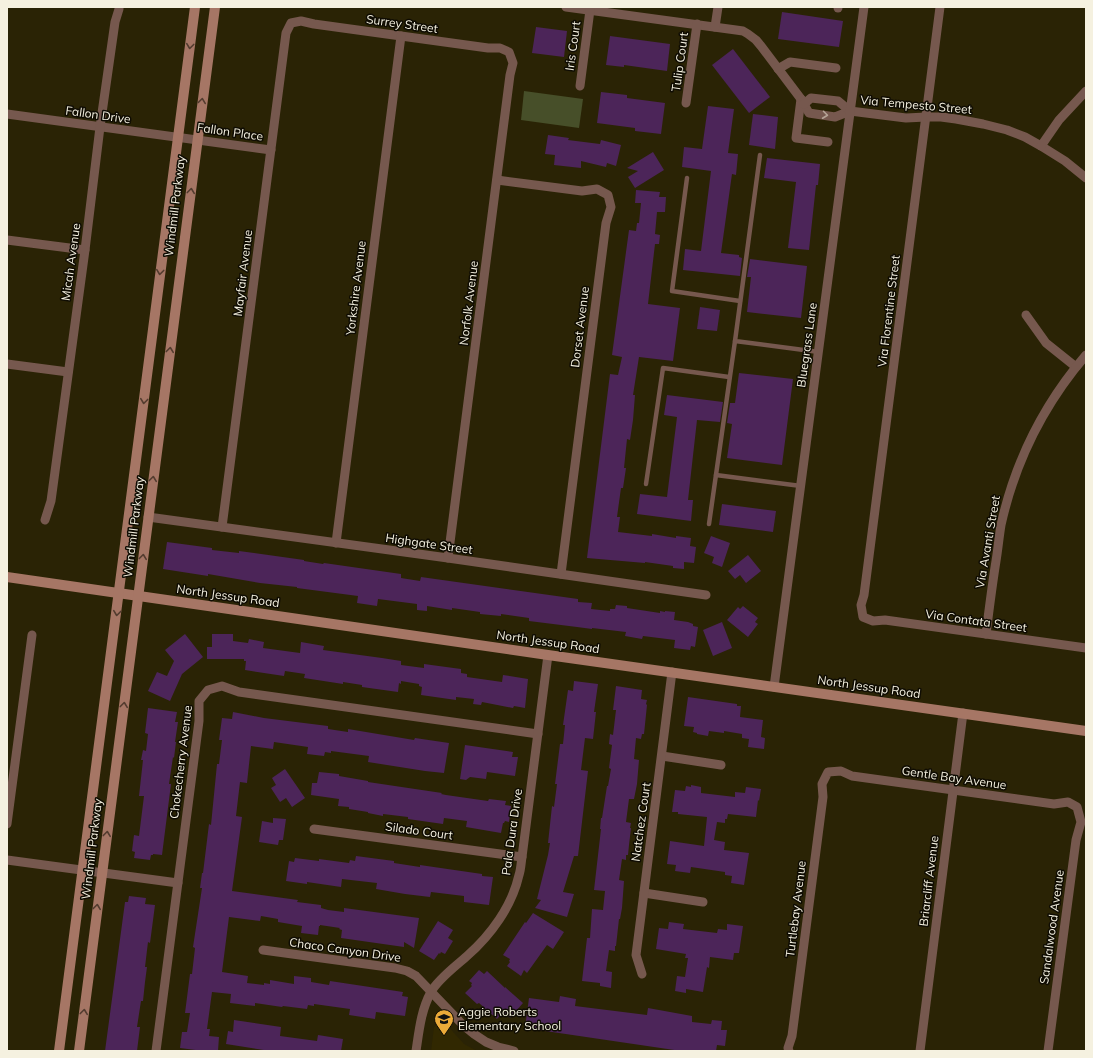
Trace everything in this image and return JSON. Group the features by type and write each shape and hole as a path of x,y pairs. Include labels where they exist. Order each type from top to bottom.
{"main road":[{"name":"Windmill Parkway","path":"59,1051 119,593 182,138 195,7"},
{"name":"Windmill Parkway","path":"79,1051 215,7"},
{"name":"North Jessup Road","path":"7,576 548,655 1086,731"}],"street":[{"name":"Micah Avenue","path":"45,520 52,501 100,127 115,22 119,7"},
{"path":"566,7 590,10 614,10 743,31 756,40 761,46 803,102 809,113 835,117 850,111 838,101 811,98 803,102"},
{"path":"715,27 718,7"},
{"name":"Bluegrass Lane","path":"774,687 864,7"},
{"name":"Via Florentine Street","path":"863,617 861,605 864,595 940,7"},
{"name":"Iris Court","path":"580,86 590,10"},
{"name":"Surrey Street","path":"291,23 301,21 488,48 500,48 509,52"},
{"name":"Mayfair Avenue","path":"222,527 286,33 291,23"},
{"name":"Tulip Court","path":"686,103 697,24"},
{"name":"Yorkshire Avenue","path":"336,543 401,36"},
{"name":"Norfolk Avenue","path":"448,558 510,75 513,63 509,52"},
{"path":"778,69 790,62 836,68"},
{"path":"1041,146 1059,120 1086,91"},
{"path":"803,102 796,138 828,142"},
{"name":"Via Tempesto Street","path":"850,111 906,118 926,117 956,119 1007,130 1025,137 1041,146 1065,161 1086,178"},
{"name":"Fallon Drive","path":"7,114 182,138"},
{"name":"Fallon Place","path":"182,138 271,150"},
{"name":"Dorset Avenue","path":"497,180 582,191 597,189 608,195 611,207 606,223 561,574"},
{"path":"7,240 85,250"},
{"path":"1026,315 1046,343 1076,367"},
{"name":"Via Avanti Street","path":"986,634 1001,527 1009,493 1021,460 1048,407 1086,355"},
{"path":"7,364 68,372"},
{"name":"Highgate Street","path":"148,517 706,595"},
{"name":"Via Contata Street","path":"863,617 872,621 885,620 1086,648"},
{"path":"7,824 32,635"},
{"name":"Pala Dura Drive","path":"416,1051 425,1003 431,991 475,949 498,920 514,892 522,857 548,655"},
{"name":"Natchez Court","path":"642,974 636,955 672,672"},
{"name":"Chokecherry Avenue","path":"156,1051 200,702 208,690 222,686 239,692 538,734"},
{"name":"Briarcliff Avenue","path":"920,1051 963,713"},
{"path":"662,756 722,764"},
{"name":"Gentle Bay Avenue","path":"828,772 841,771 852,776 1054,804 1068,802 1077,807"},
{"name":"Turtlebay Avenue","path":"789,1051 788,1048 792,1036 823,797 822,784 828,772"},
{"name":"Sandalwood Avenue","path":"1048,1051 1076,840 1082,822 1077,807"},
{"name":"Silado Court","path":"314,829 522,857"},
{"path":"7,860 178,883"},
{"path":"644,893 703,902"},
{"name":"Chaco Canyon Drive","path":"263,950 395,968 407,971 416,976 474,1034 486,1042 514,1051"}],"lane":[{"path":"709,524 760,155"},
{"path":"687,178 672,291 740,301"},
{"path":"734,340 819,352"},
{"path":"646,484 663,368 729,377"},
{"path":"716,475 801,486"}],"shaded area":[{"name":"Aggie Roberts Elementary School","path":"444,1022 464,1044 477,1051 431,1051 434,1027"}],"green space":[{"path":"524,91 583,99 579,128 521,120"}],"building":[{"path":"782,12 843,21 839,47 778,39"},
{"path":"536,27 567,31 564,57 532,53"},
{"path":"610,36 670,44 667,71 624,65 624,67 606,65"},
{"path":"733,49 770,97 749,113 712,65"},
{"path":"601,92 627,95 627,98 665,103 661,134 635,131 635,128 597,123"},
{"path":"708,106 734,109 728,153 738,154 736,175 732,174 721,253 739,255 739,257 742,258 740,276 683,270 685,249 701,251 711,171 682,167 684,147 702,149"},
{"path":"753,114 778,117 775,149 749,145"},
{"path":"548,135 569,138 568,140 600,144 601,140 621,145 616,166 607,163 606,167 581,161 581,168 554,165 555,155 545,154"},
{"path":"653,152 664,170 635,188 628,177 638,171 627,168"},
{"path":"767,158 820,164 818,185 816,185 809,250 788,248 796,182 764,178"},
{"path":"636,190 660,192 659,197 666,197 665,212 657,212 655,234 660,235 659,244 655,244 648,304 680,308 673,361 639,357 633,395 635,395 633,420 630,440 627,439 624,468 626,468 623,488 621,488 617,517 620,517 618,532 652,536 652,534 676,538 676,536 691,538 690,546 696,547 694,563 684,562 684,569 645,562 587,558 610,374 618,375 622,357 612,355 629,230 636,231 637,223 639,223 641,203 635,203"},
{"path":"750,259 807,266 801,318 747,312 751,277 747,277"},
{"path":"700,307 720,310 717,331 697,329"},
{"path":"739,373 793,379 782,465 727,458 732,424 727,423 730,403 735,403"},
{"path":"667,395 723,402 720,422 697,420 688,500 693,500 691,521 637,514 640,494 667,497 677,417 664,415"},
{"path":"722,504 776,511 773,532 719,525"},
{"path":"711,536 730,543 722,567 712,563 714,557 704,553"},
{"path":"167,542 212,548 212,550 239,553 239,551 401,574 401,578 420,581 421,577 578,599 578,602 592,603 591,609 610,611 610,609 615,609 616,605 660,613 660,611 675,612 674,620 688,622 693,624 693,626 698,627 695,647 691,646 690,650 674,648 675,640 643,636 642,639 625,636 626,632 529,621 529,618 501,614 501,616 480,614 480,612 427,606 427,611 417,610 417,604 378,599 377,606 357,603 358,596 260,583 208,574 208,576 163,569"},
{"path":"748,555 761,571 746,583 740,575 735,579 728,571"},
{"path":"743,606 758,618 755,622 758,624 748,637 727,620 738,607 740,609"},
{"path":"722,622 732,648 713,656 703,630"},
{"path":"185,634 203,657 182,674 170,701 148,691 157,672 167,676 174,661 165,650"},
{"path":"212,634 233,634 233,641 248,643 249,639 264,642 263,648 300,653 301,642 324,646 323,650 401,661 401,665 424,668 424,664 461,669 461,673 467,674 467,677 502,682 503,675 528,679 525,708 514,706 513,708 482,702 481,705 473,704 474,699 456,697 456,700 421,695 422,687 419,686 419,684 401,681 401,684 399,683 398,692 362,687 362,685 343,682 343,684 304,678 305,674 285,671 284,676 245,670 246,661 244,661 244,659 207,659 207,647 212,647"},
{"path":"574,681 598,684 594,712 596,712 593,739 585,738 581,770 588,771 578,856 574,856 563,892 574,894 567,917 535,908 541,900 537,899 550,843 548,843 552,806 554,807 560,744 563,744 565,725 563,725 568,690 573,691"},
{"path":"616,686 642,690 641,699 647,700 647,705 644,734 642,734 641,739 636,738 634,759 639,760 637,784 634,799 629,799 626,822 631,823 628,855 626,855 626,860 622,859 619,880 624,881 622,908 615,951 609,950 606,971 612,972 611,988 600,986 600,983 582,981 587,938 590,938 592,909 603,910 605,891 594,890 601,818 611,769 609,768 612,745 609,744 610,734 613,735 616,710 613,710"},
{"path":"688,697 737,704 737,706 741,706 740,717 763,720 761,737 765,738 764,749 748,747 749,739 742,738 742,734 724,731 724,733 709,731 708,736 693,732 694,727 684,726"},
{"path":"148,708 177,712 175,722 178,722 174,758 173,757 169,784 171,784 162,855 153,854 151,855 150,860 134,858 135,852 132,851 134,835 139,836 144,796 139,796 143,760 141,760 143,750 146,751 148,734 145,733"},
{"path":"233,712 264,718 328,726 328,729 348,732 348,729 414,740 415,738 449,743 444,773 368,762 369,756 331,751 331,753 325,752 324,756 307,754 308,747 274,742 273,749 251,746 247,783 240,782 236,816 242,817 232,891 298,900 297,902 321,905 321,908 328,910 344,912 344,908 419,918 414,948 404,942 404,947 341,938 342,930 339,929 340,928 320,925 318,935 301,933 302,926 278,922 278,919 261,916 260,921 229,917 222,972 248,976 247,983 264,985 264,983 270,984 270,980 294,984 294,976 311,978 311,982 329,985 330,981 403,992 402,996 408,997 405,1016 376,1012 375,1019 349,1015 350,1009 314,1004 314,1006 308,1005 307,1009 255,1003 255,1006 230,1003 231,994 212,992 207,1029 210,1029 209,1036 219,1037 218,1051 180,1048 182,1032 187,1032 190,1013 185,1013 190,974 192,974 195,948 193,947 202,888 200,888 202,873 209,824 211,825 217,764 219,764 222,740 219,740 222,718 232,719"},
{"path":"465,745 513,752 512,757 518,757 515,776 487,772 486,779 470,777 466,780 460,779"},
{"path":"285,769 305,798 292,807 286,798 280,802 271,788 276,785 272,778"},
{"path":"319,772 339,774 339,776 368,782 442,793 441,794 446,795 488,801 489,799 506,801 505,805 511,806 509,822 505,821 503,823 501,833 466,827 467,821 444,818 443,824 408,819 408,817 383,814 383,816 349,809 349,807 338,806 339,799 311,795 312,783 317,783"},
{"path":"691,785 701,787 701,793 735,797 735,792 745,793 746,787 761,789 756,817 728,814 727,819 725,819 725,823 717,822 714,840 725,842 724,850 749,853 744,885 731,883 732,876 725,875 725,872 691,867 690,873 675,871 676,865 667,864 670,841 704,846 707,817 672,812 675,790 685,791 686,786 691,787"},
{"path":"273,818 286,819 283,840 279,840 278,845 259,842 262,821 273,823"},
{"path":"356,856 394,861 394,863 420,867 420,865 482,874 482,876 493,877 489,905 464,902 464,896 431,892 430,897 376,889 377,883 342,879 341,887 307,882 307,884 286,881 289,861 294,862 295,858 319,861 319,859 349,863 350,860 355,861"},
{"path":"129,896 146,898 145,904 155,905 150,943 148,942 143,1001 141,1001 137,1027 140,1027 137,1051 105,1051 125,902 128,902"},
{"path":"533,913 564,932 553,949 547,945 527,973 524,970 521,976 507,966 510,959 503,955 525,922 526,923"},
{"path":"438,921 453,930 448,938 453,941 445,954 441,952 440,954 439,953 434,960 419,951"},
{"path":"669,922 684,924 683,929 717,933 718,929 727,930 727,924 743,926 739,953 734,953 733,960 710,957 703,992 686,989 686,993 675,991 677,976 685,977 688,958 685,958 686,954 656,949 659,928 668,929"},
{"path":"479,970 484,974 487,971 523,1003 510,1018 503,1012 497,1019 465,993 472,986 472,983 469,981"},
{"path":"560,996 576,999 575,1006 647,1015 648,1008 692,1016 692,1022 711,1024 712,1020 722,1021 721,1030 727,1030 725,1046 717,1045 716,1051 681,1051 525,1028 529,998 559,1002"},
{"path":"234,1020 281,1027 280,1036 317,1041 318,1035 343,1039 341,1051 270,1051 226,1044 228,1031 233,1032"}],"place":[{"name":"Aggie Roberts Elementary School","path":"444,1036"}]}
